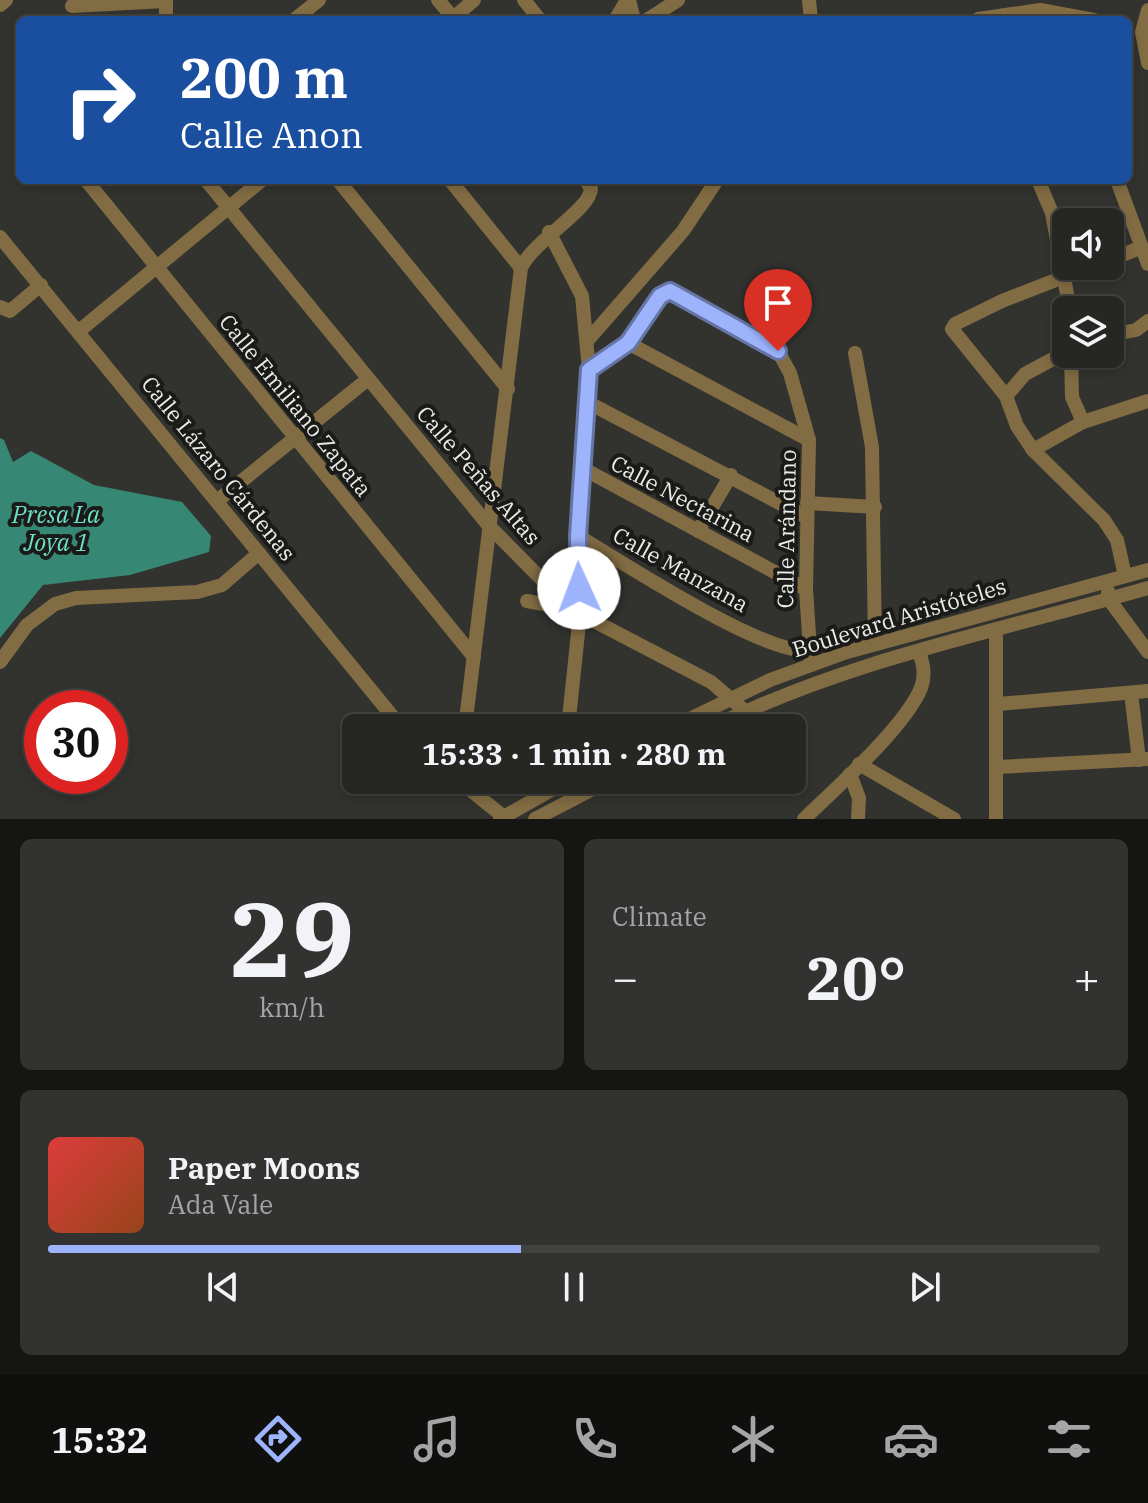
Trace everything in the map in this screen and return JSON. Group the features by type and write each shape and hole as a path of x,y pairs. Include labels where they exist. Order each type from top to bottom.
{"street":[{"path":"72,9 166,0"},
{"path":"299,16 319,0"},
{"path":"438,0 451,16"},
{"path":"456,16 474,0"},
{"path":"524,0 537,16"},
{"path":"653,16 678,0"},
{"path":"985,16 1007,6 1072,16"},
{"path":"1148,10 1139,31 1148,63"},
{"name":"Calle Emiliano Zapata","path":"89,184 474,657"},
{"name":"Calle Peñas Altas","path":"209,184 489,526 576,612 711,682 745,711"},
{"path":"79,331 157,270 257,184"},
{"path":"341,184 508,389"},
{"path":"453,184 521,268"},
{"path":"467,714 521,268 549,232 587,201 591,189 588,184"},
{"path":"588,340 683,231 714,184"},
{"path":"1040,184 1052,213"},
{"path":"1118,184 1148,264"},
{"path":"549,232 582,296 588,340 589,370 569,714"},
{"name":"Calle Lázaro Cárdenas","path":"0,237 391,714"},
{"path":"1124,254 1142,247"},
{"path":"1052,280 955,324 954,335 1006,396 1017,426 1033,450 1104,520 1117,540 1132,575 1146,592"},
{"path":"0,307 10,311 17,308 41,285"},
{"name":"Calle Arándano","path":"628,343 660,296 674,292 778,351 790,373 809,440 806,589 811,665"},
{"path":"1124,332 1136,330 1148,321"},
{"path":"589,370 628,343 809,440"},
{"path":"855,353 869,414 875,507 875,644"},
{"path":"1006,396 1025,374 1052,361"},
{"path":"1069,368 1072,397 1083,422"},
{"path":"217,501 368,379"},
{"path":"1033,450 1083,422 1148,401"},
{"path":"587,402 806,510 875,507"},
{"name":"Calle Nectarina","path":"582,468 806,589"},
{"path":"698,531 731,475"},
{"name":"Calle Manzana","path":"578,536 672,593 763,639 793,652 808,650"},
{"path":"0,662 27,625 55,604 76,598 197,592 222,585 259,553"},
{"path":"1132,575 1108,591 1108,598 1148,652"},
{"name":"Boulevard Aristóteles","path":"699,714 811,665 875,644 1132,575"},
{"name":"Boulevard Aristóteles","path":"739,714 812,682 1049,613 1146,592"},
{"path":"527,601 576,612"},
{"path":"1049,613 1055,617 1104,606 1120,615"},
{"path":"996,629 996,819"},
{"path":"804,819 903,715 921,687 925,671 919,651"},
{"path":"998,704 1148,691"},
{"path":"997,767 1144,760 1131,693"},
{"path":"854,769 929,812 954,819"},
{"path":"854,769 859,798 858,819"},
{"path":"475,794 502,818 542,794"},
{"path":"535,819 583,794"}],"water":[{"name":"Presa La Joya 1","path":"0,438 4,440 13,462 31,451 94,485 182,502 211,536 209,552 130,575 43,585 0,638"}],"route":[{"path":"579,588 578,536 589,370 628,343 660,296 670,291 778,351"}]}
